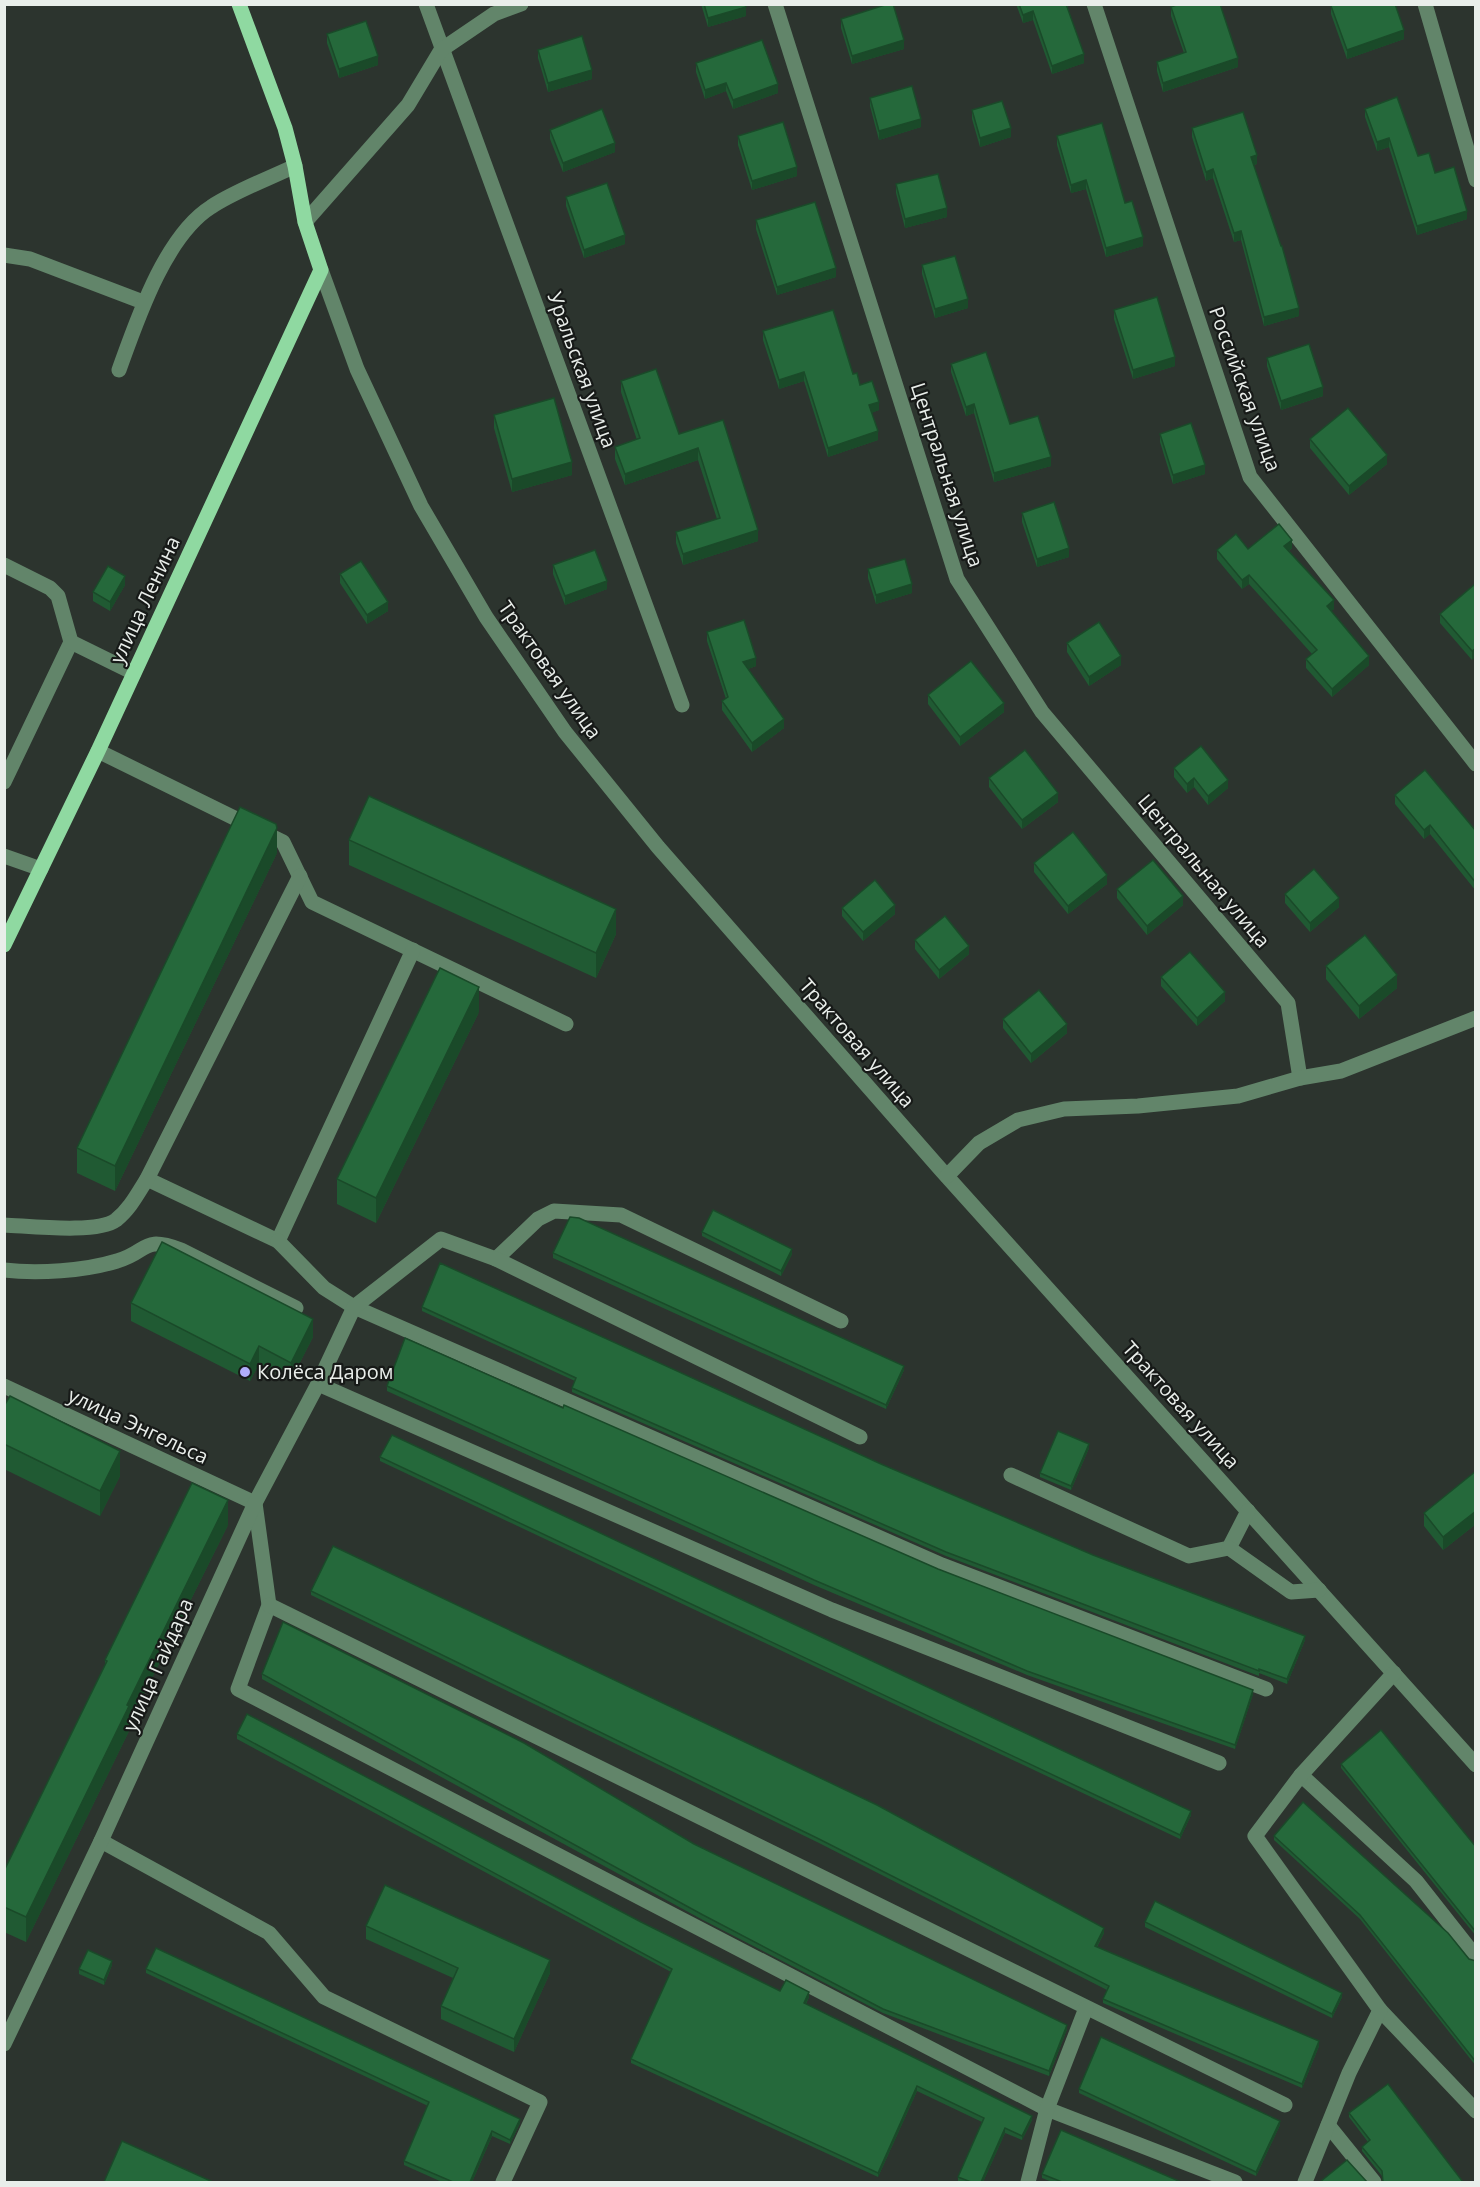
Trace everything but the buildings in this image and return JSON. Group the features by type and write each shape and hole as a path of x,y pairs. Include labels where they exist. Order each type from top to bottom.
{"main road":[{"path":"239,4 285,128 295,166 305,222 321,270"},
{"name":"улица Ленина","path":"4,945 98,751 321,270"}],"street":[{"name":"Уральская улица","path":"426,4 682,705"},
{"path":"305,222 408,105 441,50 494,14 521,4"},
{"name":"Центральная улица","path":"775,4 957,579 1042,712 1288,1003 1300,1078"},
{"name":"Российская улица","path":"1094,4 1250,477 1476,764"},
{"path":"1425,4 1476,180"},
{"path":"119,370 143,302 185,229 211,207 295,166"},
{"path":"4,255 30,259 143,302"},
{"name":"Трактовая улица","path":"321,270 357,369 421,506 486,617 565,732 658,847 947,1176 1476,1766"},
{"path":"4,565 50,588 58,596 70,642 4,782"},
{"path":"70,642 134,673"},
{"path":"98,751 282,842 312,902 566,1024"},
{"path":"4,856 41,869"},
{"path":"4,1225 86,1228 114,1222 128,1208 147,1179 300,876"},
{"path":"278,1241 413,950"},
{"path":"947,1176 979,1143 1018,1120 1064,1109 1138,1106 1238,1096 1300,1078 1341,1071 1476,1018"},
{"path":"147,1179 278,1241 324,1288 354,1307 942,1565 1266,1689"},
{"path":"496,1259 538,1219 555,1211 621,1215 841,1321"},
{"path":"354,1307 441,1239 496,1259 860,1437"},
{"path":"4,1269 25,1272 57,1271 117,1261 134,1254 146,1245 163,1243 296,1308"},
{"name":"улица Гайдара","path":"4,2044 101,1841 255,1503 318,1384 354,1307"},
{"path":"318,1384 832,1610 1219,1763"},
{"name":"улица Энгельса","path":"4,1386 255,1503"},
{"path":"1011,1475 1189,1556 1229,1548 1291,1592 1319,1590"},
{"path":"255,1503 269,1605 238,1689 1047,2109 1235,2182"},
{"path":"1229,1548 1248,1511"},
{"path":"269,1605 1285,2105"},
{"path":"1394,1673 1300,1775 1255,1836 1380,2010 1476,2111"},
{"path":"1300,1775 1416,1881 1476,1957"},
{"path":"101,1841 269,1933 324,1997 540,2102 503,2182"},
{"path":"1028,2182 1047,2109 1086,2008"},
{"path":"1305,2182 1349,2073 1380,2010"},
{"path":"1328,2125 1374,2182"}],"place":[{"name":"Колёса Даром","path":"245,1372"}]}
